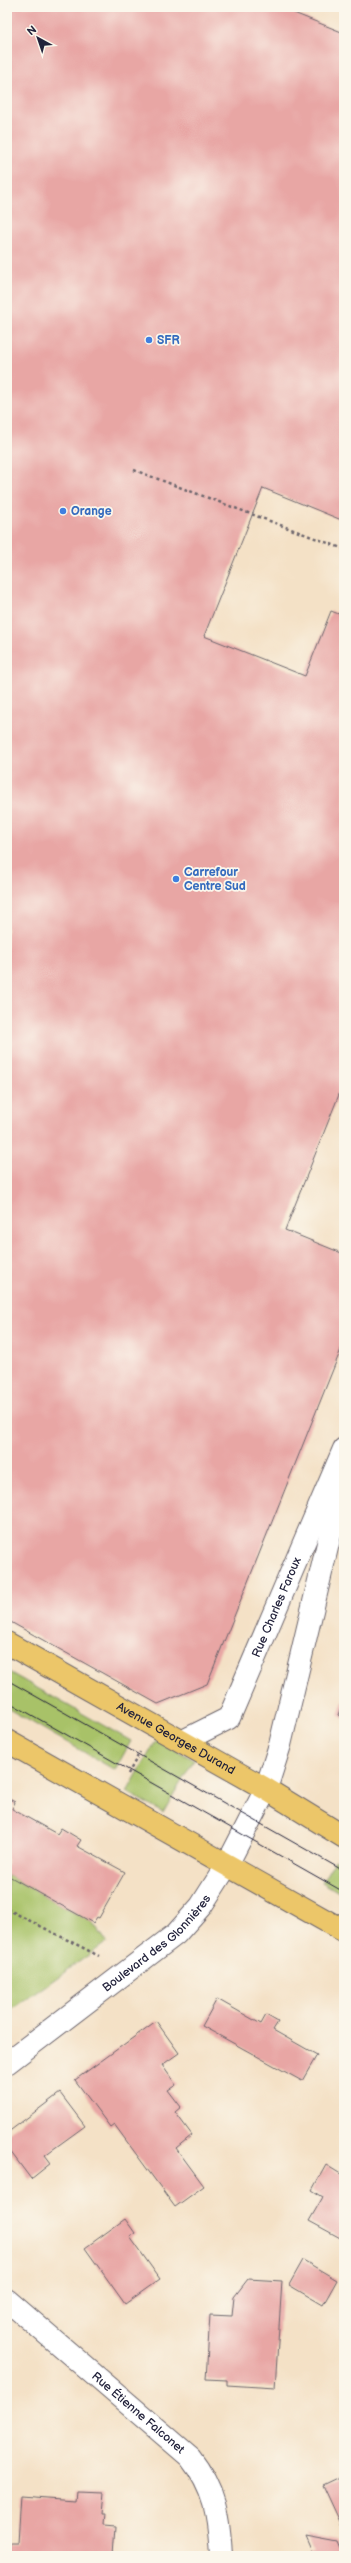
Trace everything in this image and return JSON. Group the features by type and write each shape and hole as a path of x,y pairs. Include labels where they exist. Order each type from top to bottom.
{"main road":[{"name":"Avenue Georges Durand","path":"7,1643 152,1726 183,1741 266,1789 344,1837"},
{"path":"7,1741 344,1931"}],"street":[{"name":"Rue Charles Faroux","path":"183,1741 228,1718 344,1449"},
{"path":"266,1789 280,1745 344,1476"},
{"name":"Boulevard des Glonnières","path":"7,2063 130,1971 176,1934 201,1906 227,1865 266,1789"},
{"name":"Rue Étienne Falconet","path":"7,2300 190,2457 204,2478 220,2521 221,2556"}],"path":[{"path":"134,470 344,549"},
{"path":"112,1800 144,1745 152,1726"},
{"path":"7,1909 130,1971"}],"green space":[{"path":"7,1671 131,1741 115,1770 7,1708"},
{"path":"157,1739 194,1760 163,1813 127,1792"},
{"path":"335,1860 344,1865 344,1895 322,1882"},
{"path":"7,1875 93,1923 107,1942 7,2013"}],"building":[{"name":"Carrefour Centre Sud","path":"7,7 279,7 344,33 344,521 263,488 204,636 305,676 331,611 344,616 344,1082 285,1230 344,1254 344,1342 207,1684 158,1704 7,1620"},
{"path":"344,1699 344,1719 338,1715"},
{"path":"7,1798 15,1802 12,1809 57,1834 61,1828 81,1840 77,1846 125,1872 99,1918 97,1917 93,1923 7,1875"},
{"path":"217,1999 261,2024 266,2015 278,2022 273,2030 317,2055 302,2081 202,2026"},
{"path":"156,2021 179,2053 162,2065 176,2085 168,2090 181,2107 175,2112 192,2135 176,2148 204,2186 175,2207 114,2124 110,2127 75,2080"},
{"path":"60,2093 85,2126 45,2155 51,2163 31,2179 7,2147 7,2133"},
{"path":"326,2165 344,2176 344,2240 309,2221 323,2197 312,2190"},
{"path":"125,2219 135,2233 130,2237 160,2279 125,2304 85,2248"},
{"path":"303,2260 337,2280 323,2305 289,2285"},
{"path":"248,2279 282,2281 275,2388 227,2385 227,2380 206,2379 210,2315 232,2316 234,2297"},
{"path":"344,2475 344,2525 342,2526 323,2485"},
{"path":"76,2491 104,2492 102,2514 105,2514 104,2525 115,2526 113,2556 7,2556 7,2543 17,2543 20,2496 75,2500"},
{"path":"306,2536 338,2542 344,2556 305,2556 313,2552"}],"tram line":[{"path":"7,1680 344,1871"},
{"path":"7,1701 344,1892"}],"place":[{"name":"SFR","path":"149,340"},
{"name":"Orange","path":"63,511"},
{"name":"Carrefour Centre Sud","path":"176,879"}]}
